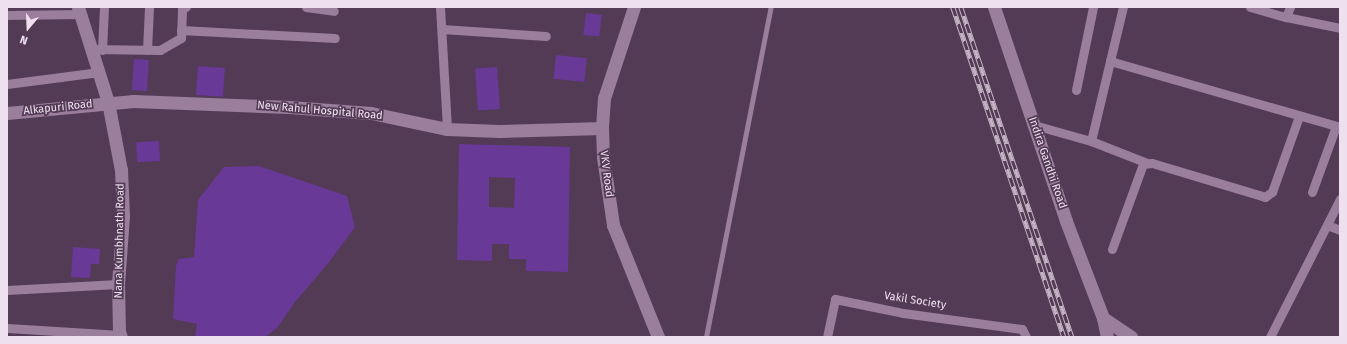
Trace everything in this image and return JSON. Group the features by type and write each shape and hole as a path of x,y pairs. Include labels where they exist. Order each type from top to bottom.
{"street":[{"path":"104,7 97,49 146,50 160,50 181,38 182,8 186,7"},
{"path":"146,50 149,7"},
{"path":"306,7 334,11"},
{"path":"440,7 447,129"},
{"name":"VKV Road","path":"634,7 604,98 602,128 603,157 613,225 658,337"},
{"name":"Indira Gandhi Road","path":"994,7 1066,221 1103,318 1107,337"},
{"path":"1076,90 1093,7"},
{"path":"1091,141 1123,7"},
{"path":"1250,7 1286,17 1340,28"},
{"path":"1286,17 1290,7"},
{"path":"7,15 80,10"},
{"name":"Nana Kumbhnath Road","path":"80,10 97,49 99,72 108,102 122,170 122,216 118,284 121,336"},
{"path":"442,29 546,36"},
{"path":"181,30 336,38"},
{"path":"1110,61 1338,127 1312,192"},
{"path":"7,84 99,72"},
{"name":"New Rahul Hospital Road","path":"108,102 133,101 289,107 371,113 447,129 499,131 602,128"},
{"name":"Alkapuri Road","path":"7,113 108,102"},
{"path":"1034,125 1091,141 1147,162 1266,197 1272,192 1299,116"},
{"path":"1112,249 1141,166 1147,162"},
{"path":"1270,337 1340,199"},
{"path":"1327,225 1340,230"},
{"path":"7,290 118,284"},
{"name":"Vakil Society","path":"827,337 834,299 903,312 1022,329 1026,337"},
{"path":"1103,318 1131,337"},
{"path":"7,328 34,333 121,336"}],"lane":[{"path":"706,337 771,7"}],"building":[{"path":"586,13 602,15 599,37 583,35"},
{"path":"556,55 587,58 584,82 553,79"},
{"path":"134,59 149,60 147,91 132,90"},
{"path":"198,66 225,68 223,97 196,95"},
{"path":"497,67 500,109 478,110 475,69"},
{"path":"159,141 160,161 137,162 136,142"},
{"path":"459,144 570,147 568,272 526,271 526,259 509,259 509,244 492,244 492,261 457,260","holes":["489,177 515,178 514,208 489,207"]},
{"path":"259,166 347,196 355,227 330,261 295,302 277,328 265,337 195,337 197,324 173,319 176,266 179,259 194,257 198,200 224,167"},
{"path":"73,247 100,249 99,264 91,264 90,278 71,277"}],"railway":[{"path":"953,7 1064,337"},
{"path":"961,7 1072,337"}]}
